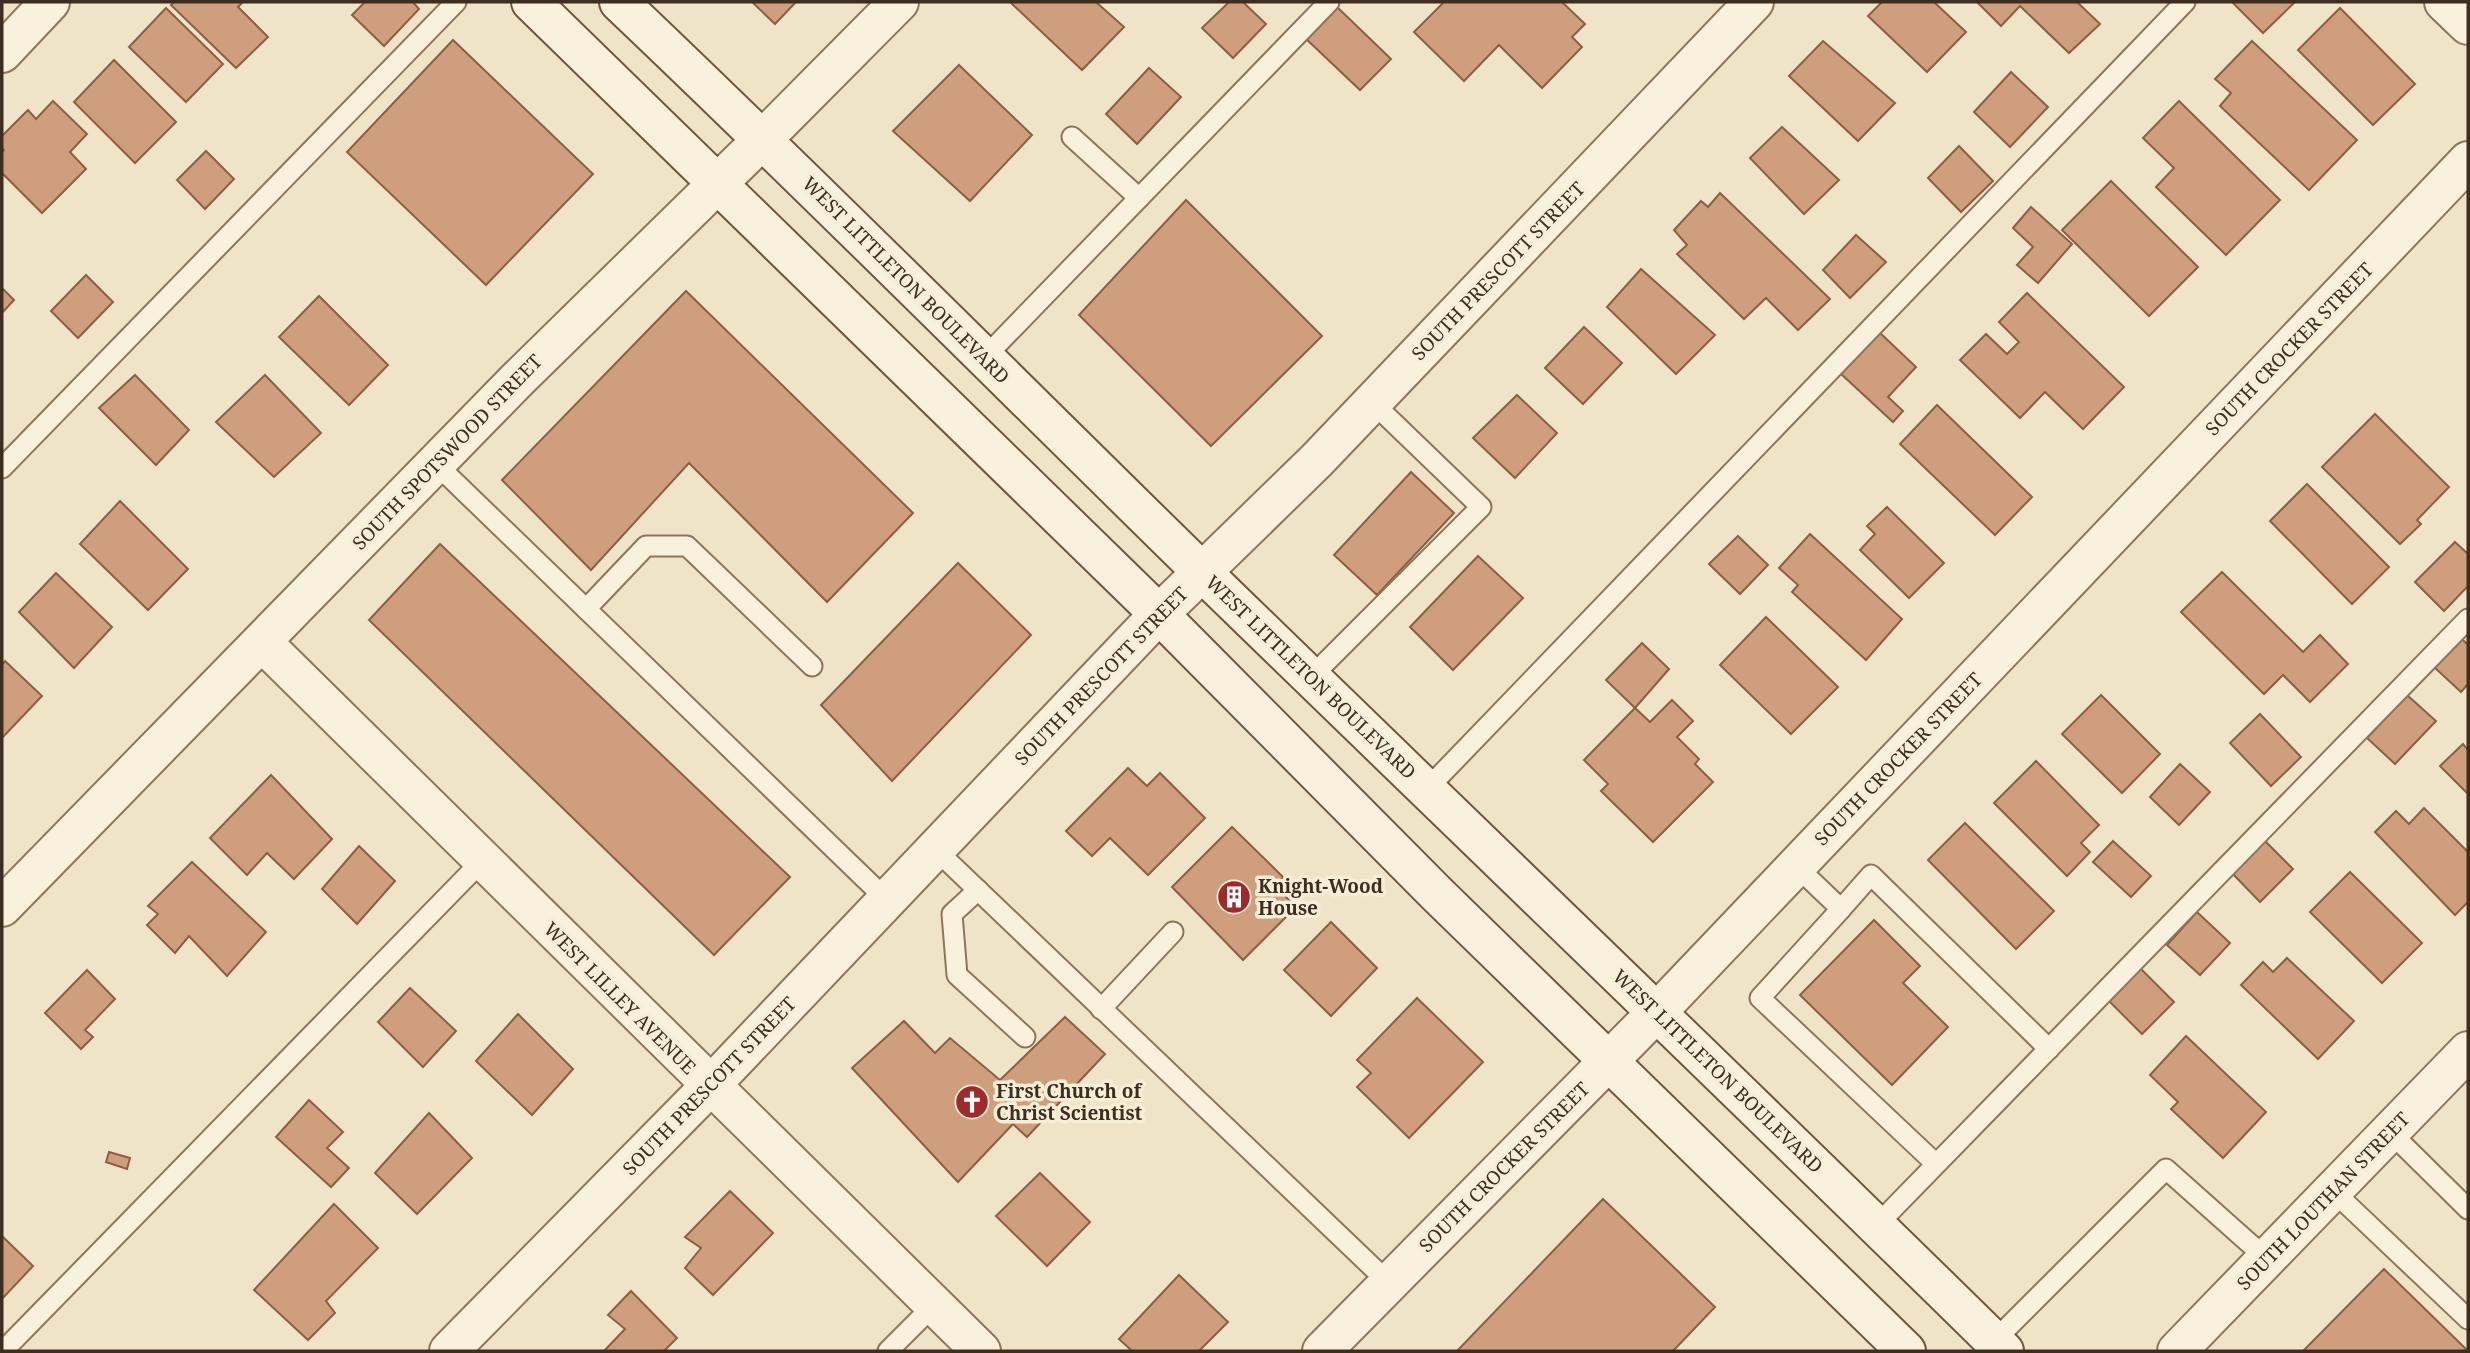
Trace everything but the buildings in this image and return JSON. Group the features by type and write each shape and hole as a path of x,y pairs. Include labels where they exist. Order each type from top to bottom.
{"street":[{"path":"531,2 1159,614 1437,894 1906,1351"},
{"name":"WEST LITTLETON BOULEVARD","path":"619,2 763,139 1202,572 1999,1346"},
{"name":"SOUTH SPOTSWOOD STREET","path":"2,907 435,463 899,2"},
{"name":"SOUTH PRESCOTT STREET","path":"449,1351 710,1086 1159,614 1317,460 1754,2"},
{"path":"2444,2 2468,25"},
{"path":"2,53 47,3"},
{"name":"SOUTH CROCKER STREET","path":"1322,1351 1549,1119 1609,1062 2468,161"},
{"name":"WEST LILLEY AVENUE","path":"262,642 981,1351"},
{"name":"SOUTH LOUTHAN STREET","path":"2177,1351 2468,1051"}],"lane":[{"path":"2,468 456,2"},
{"path":"984,358 1329,2"},
{"path":"1427,789 2185,2"},
{"path":"1072,137 1139,198"},
{"path":"1311,677 1481,507 1372,402"},
{"path":"435,463 887,901"},
{"path":"586,609 646,546 687,546 812,666"},
{"path":"1876,1226 2468,619"},
{"path":"936,849 1389,1283"},
{"path":"3,1351 482,861"},
{"path":"1796,866 1841,909"},
{"path":"1936,1164 1760,998 1871,875 2049,1049"},
{"path":"978,890 953,914 957,975 1025,1037"},
{"path":"1101,1009 1173,932"},
{"path":"2389,1132 2468,1209"},
{"path":"1999,1346 2166,1169 2267,1259"},
{"path":"2333,1191 2468,1319"},
{"path":"888,1351 934,1306"}],"place":[{"name":"Knight-Wood House","path":"1234,897"},
{"name":"First Church of Christ Scientist","path":"972,1102"}]}
